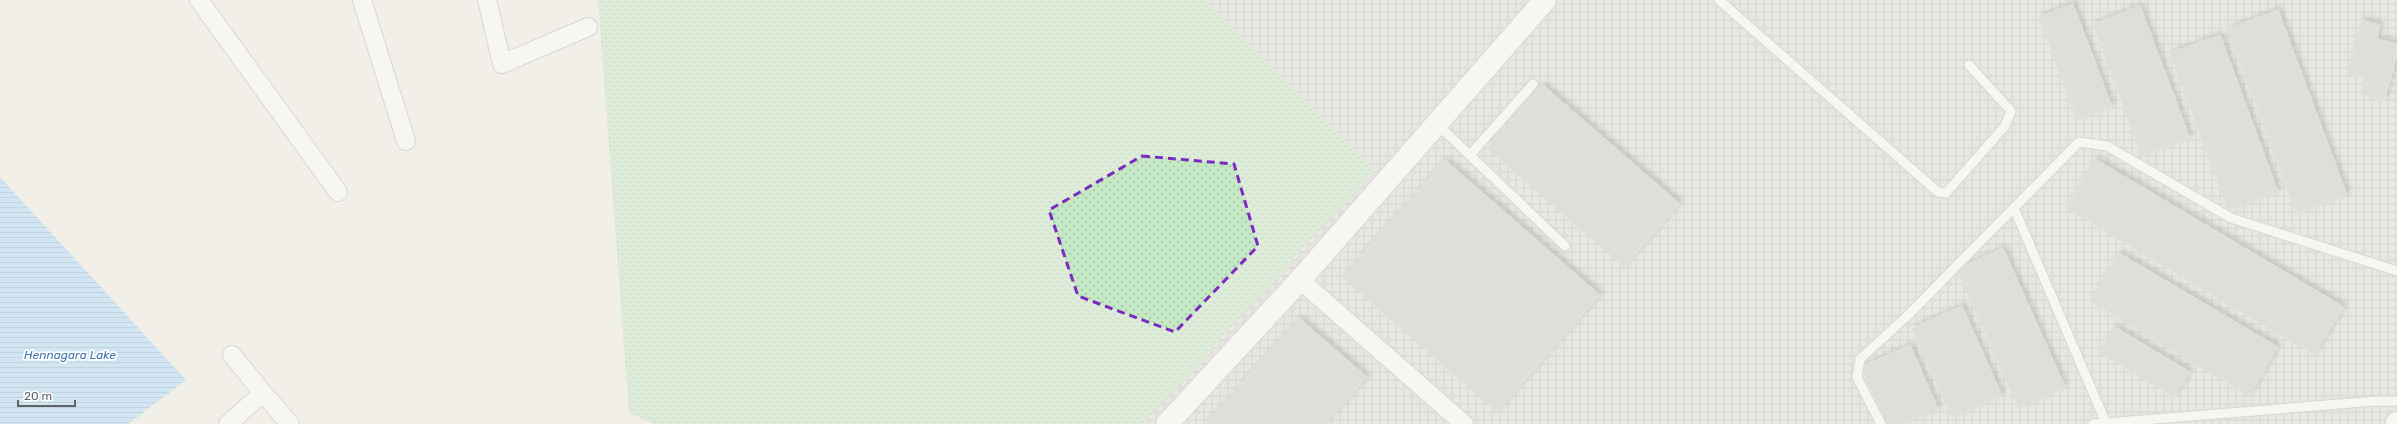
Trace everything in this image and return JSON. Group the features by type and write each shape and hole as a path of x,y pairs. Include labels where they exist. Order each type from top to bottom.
{"street":[{"path":"199,0 338,192"},
{"path":"362,0 406,141"},
{"path":"487,0 502,64 588,28"},
{"path":"1167,424 1300,280 1545,0"},
{"path":"1300,280 1464,424"},
{"path":"232,355 290,424"},
{"path":"228,424 263,393"}],"lane":[{"path":"1719,0 1938,192 1946,193 2005,126 2011,111 1969,65"},
{"path":"1470,155 1533,84"},
{"path":"1437,124 1565,246"},
{"path":"1882,424 1857,377 1860,359 1906,317 2079,142 2107,146 2231,218 2397,271"},
{"path":"2014,208 2106,423"},
{"path":"2093,424 2376,401 2397,402"}],"highlighted area":[{"path":"1142,156 1234,164 1258,246 1175,332 1078,296 1049,210"}],"shaded area":[{"path":"1205,0 2397,0 2397,424 1143,424 1374,170"}],"green space":[{"path":"598,0 1205,0 1374,170 1143,424 654,424 629,413"}],"water":[{"name":"Hennagara Lake","path":"0,177 186,380 128,424 0,424"}],"building":[{"path":"2073,4 2112,107 2077,120 2039,17"},
{"path":"2140,6 2190,138 2142,156 2093,24"},
{"path":"2278,10 2347,195 2297,214 2227,29"},
{"path":"2362,20 2380,25 2377,39 2397,44 2397,55 2384,101 2361,94 2366,78 2347,73"},
{"path":"2220,35 2278,192 2228,210 2170,53"},
{"path":"1543,85 1680,204 1624,267 1487,148"},
{"path":"2095,159 2344,307 2314,355 2066,208"},
{"path":"1445,160 1600,295 1497,412 1342,277"},
{"path":"2003,248 2065,387 2019,408 1957,269"},
{"path":"2119,253 2278,347 2249,396 2090,301"},
{"path":"1962,306 2002,396 1952,417 1912,328"},
{"path":"1299,318 1367,377 1326,424 1205,424"},
{"path":"2115,327 2190,372 2174,397 2100,353"},
{"path":"1910,345 1938,409 1904,424 1887,424 1861,367"}]}
